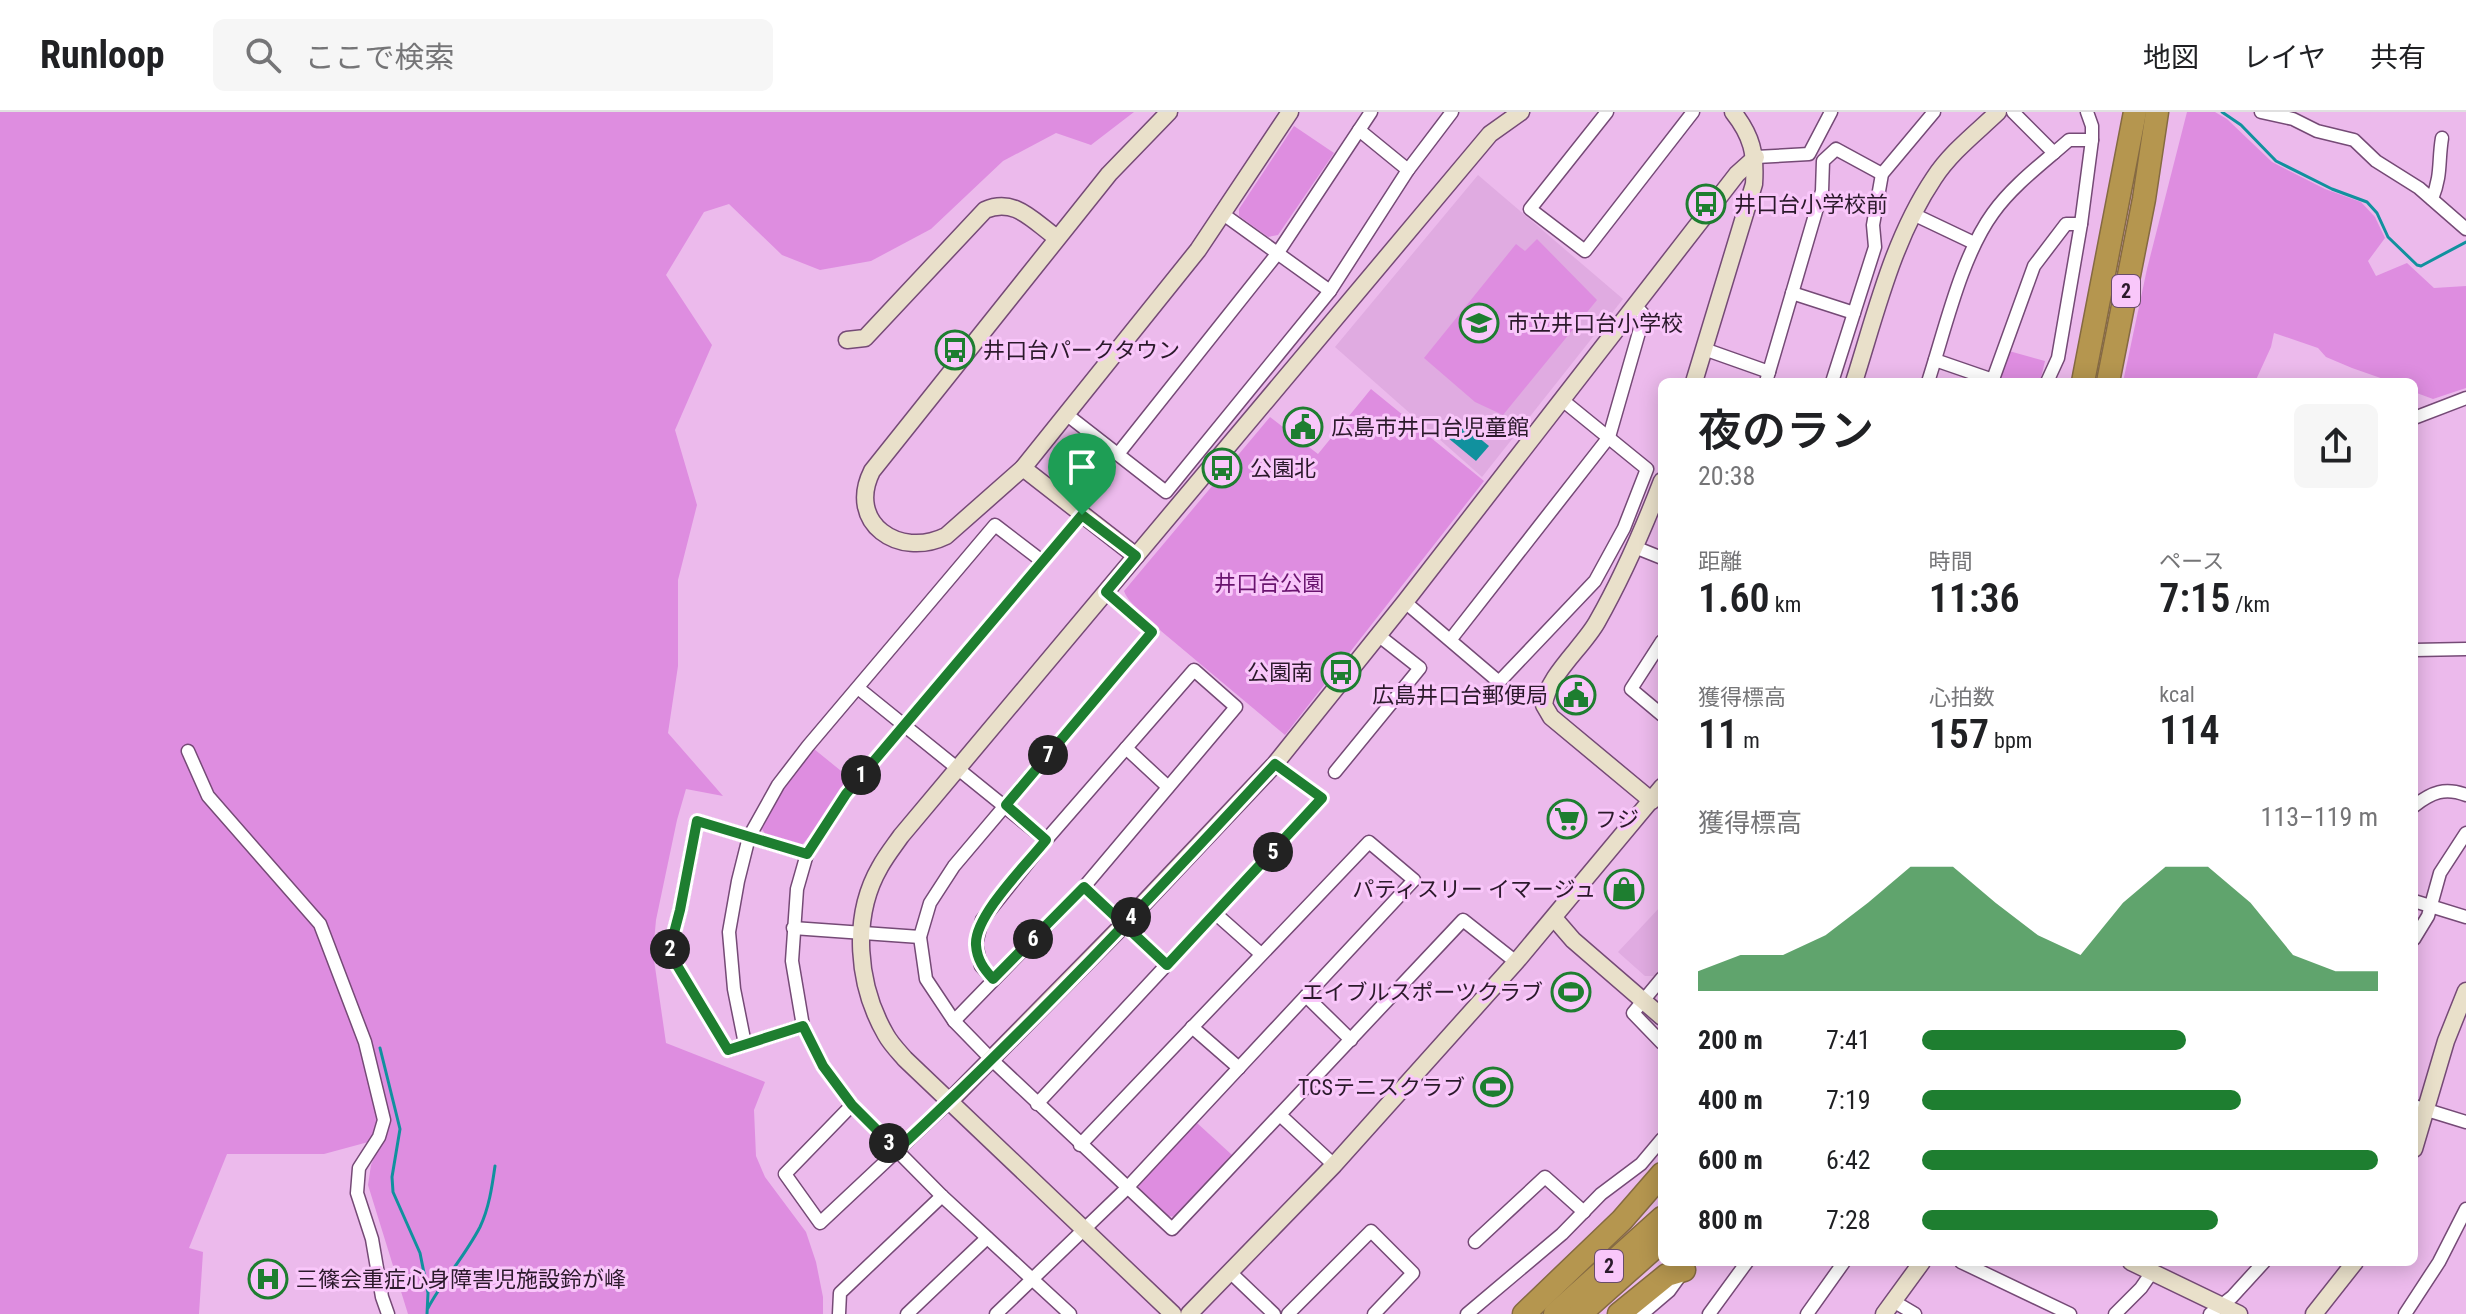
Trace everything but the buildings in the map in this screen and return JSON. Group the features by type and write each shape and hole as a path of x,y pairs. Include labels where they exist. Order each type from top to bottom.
{"highway":[{"path":"2101,284 2107,211 2121,112"},
{"name":"2","path":"2084,378 2135,112"},
{"name":"2","path":"2109,378 2144,199 2157,112"},
{"path":"2144,199 2154,173 2169,112"},
{"path":"1524,1314 1622,1220 1658,1179"},
{"name":"2","path":"1555,1314 1658,1222"},
{"name":"2","path":"1580,1314 1658,1245"},
{"path":"1619,1314 1667,1275 1687,1266"}],"street":[{"path":"1169,112 1109,174 872,471 865,484 866,510 874,525 886,535 904,544 932,543 946,536 1023,468 1198,250 1290,112"},
{"path":"1118,454 1277,254 1371,112"},
{"path":"1066,414 1166,492 1330,291 1408,170 1452,112"},
{"path":"1173,1314 949,1102 905,1059 886,1035 872,1003 864,969 860,934 866,902 879,868 958,767 1490,134 1521,112"},
{"path":"1607,112 1530,209 1585,251 1693,112"},
{"path":"1695,378 1754,184 1756,157 1744,126 1733,112"},
{"path":"852,1105 785,1174 820,1223 992,1060 1275,764 1405,602 1737,174 1756,157 1809,154 1831,112"},
{"path":"1833,378 1875,247 1873,225 1882,174 1934,112"},
{"path":"1855,378 1897,249 1913,214 1935,176 1956,151 1998,112"},
{"path":"2013,112 2054,153"},
{"path":"2049,378 2058,358 2081,224 2092,140 2092,126 2087,112"},
{"path":"2261,112 2302,117 2317,131 2354,140 2376,161 2432,199 2466,229"},
{"path":"1359,130 1408,170"},
{"path":"2432,199 2441,165 2442,138"},
{"path":"1929,378 1974,243 1993,213 2013,190 2069,140 2092,140"},
{"path":"1704,349 1768,377 1822,191 1823,161 1836,149 1882,174"},
{"path":"847,340 865,338 985,210 1006,205 1057,238"},
{"path":"1223,214 1330,291"},
{"path":"1913,214 1974,243"},
{"path":"1993,378 2034,266 2066,224 2081,224"},
{"path":"1792,293 1854,313"},
{"path":"1451,639 1609,437 1644,315 1635,305"},
{"path":"1935,360 1984,378"},
{"path":"2418,416 2466,398"},
{"path":"1405,602 1499,682 1595,581 1624,528 1647,469 1561,399"},
{"path":"1023,468 1136,556"},
{"path":"1189,1314 1334,1165 1516,962 1657,794 1551,717 1544,705 1548,690 1595,626 1637,548 1658,492"},
{"path":"1070,1314 942,1196 852,1105 823,1066 803,1026 792,961 797,889 807,854 846,794 1082,515"},
{"path":"745,1044 734,989 729,932 749,837 778,785 995,525 1042,561"},
{"path":"1637,548 1658,556"},
{"path":"1106,592 1152,632 954,866 930,903 920,937 926,979 954,1021 1126,1189 1172,1229 1463,920 1516,962"},
{"path":"1335,772 1420,668 1378,635"},
{"path":"1658,647 1631,689 1658,712"},
{"path":"2418,650 2466,649"},
{"path":"954,1021 1084,887 1236,707 1194,670 1046,840 982,920 976,944 981,966 993,979"},
{"path":"858,688 1046,840"},
{"path":"1126,748 1168,787"},
{"path":"188,751 208,796 320,924 359,1027 384,1120 379,1137 359,1168 357,1193 372,1239 388,1314"},
{"path":"1037,1104 1322,798 1275,764"},
{"path":"2418,803 2444,790 2466,795"},
{"path":"803,1026 728,1050 669,952 697,821 807,854"},
{"path":"2418,931 2431,907 2440,873 2466,833"},
{"path":"996,1314 1126,1189 1414,880 1369,842 1080,1145"},
{"path":"1084,887 1167,965"},
{"path":"2418,902 2466,917"},
{"path":"1216,914 1261,954"},
{"path":"1554,918 1581,932 1652,998 1633,1013 1658,1039"},
{"path":"793,928 920,937"},
{"path":"2466,991 2420,1108 2466,1122"},
{"path":"1306,996 1351,1040"},
{"path":"1192,1027 1239,1068"},
{"path":"1280,1115 1334,1165"},
{"path":"1467,1314 1562,1234 1601,1194 1641,1164 1658,1144"},
{"path":"1475,1242 1545,1177 1584,1212"},
{"path":"839,1314 840,1293 942,1196"},
{"path":"2405,1314 2439,1262 2466,1209"},
{"path":"1288,1314 1371,1231 1413,1273 1374,1314"},
{"path":"907,1314 987,1238"},
{"path":"1642,1314 1669,1291 1687,1266"},
{"path":"1709,1314 1744,1266"},
{"path":"1807,1314 1841,1266"},
{"path":"1915,1314 1889,1308 1919,1266"},
{"path":"1969,1266 2070,1314"},
{"path":"2139,1266 2216,1310 2239,1314"},
{"path":"2216,1310 2260,1266"},
{"path":"2314,1314 2352,1266"},
{"path":"2115,1314 2152,1272"},
{"path":"1231,1273 1274,1314"}],"shaded area":[{"name":"市立井口台小学校","path":"1478,175 1623,299 1482,477 1335,347"},
{"path":"1455,418 1489,446 1476,461 1442,433"},
{"path":"1658,909 1658,972 1654,976 1645,976 1618,952"}],"green space":[{"path":"0,112 1134,112 1091,145 1056,133 1003,161 931,229 871,261 820,270 782,255 729,204 704,212 666,275 712,345 675,430 697,505 678,580 678,666 668,733 723,796 686,789 677,820 656,920 653,953 666,1043 765,1082 754,1110 756,1156 765,1177 806,1232 816,1262 823,1314 408,1314 368,1185 371,1165 383,1138 324,1154 227,1154 189,1248 203,1252 199,1314 0,1314"},
{"path":"2187,112 2215,112 2227,119 2272,162 2325,189 2361,202 2375,217 2385,238 2368,261 2376,276 2407,263 2434,288 2466,286 2466,388 2433,399 2418,393 2418,378 2381,378 2326,357 2318,348 2274,333 2257,378 2124,378 2147,269"},
{"path":"1294,126 1334,153 1278,235 1268,237 1239,216 1239,209"},
{"path":"1537,239 1597,300 1503,415 1475,402 1424,358 1516,244 1525,251"},
{"path":"2009,351 2045,361 2041,378 2000,378"},
{"name":"井口台公園","path":"1371,389 1484,481 1285,735 1161,631 1124,591 1270,417 1318,454"},
{"path":"814,749 851,779 800,846 766,835 762,829 786,784"},
{"path":"1197,1123 1232,1155 1176,1217 1167,1216 1139,1190 1139,1182"}],"waterway":[{"path":"2222,112 2241,125 2276,161 2332,189 2367,202 2377,213 2388,237 2417,265 2421,266 2466,242"},
{"path":"380,1048 400,1129 392,1177 393,1192 420,1253 428,1293 427,1314"},
{"path":"428,1308 480,1227 488,1205 495,1166"}],"place":[{"name":"井口台小学校前","path":"1706,204"},
{"name":"市立井口台小学校","path":"1479,323"},
{"name":"井口台パークタウン","path":"955,350"},
{"name":"広島市井口台児童館","path":"1303,427"},
{"name":"公園北","path":"1222,468"},
{"name":"公園南","path":"1341,672"},
{"name":"広島井口台郵便局","path":"1576,695"},
{"name":"フジ","path":"1567,819"},
{"name":"パティスリー イマージュ","path":"1624,889"},
{"name":"エイブルスポーツクラブ","path":"1571,992"},
{"name":"TCSテニスクラブ","path":"1493,1087"},
{"name":"三篠会重症心身障害児施設鈴が峰","path":"268,1279"}],"route":[{"path":"1082,515 846,794 807,854 697,821 669,952 728,1050 803,1026 823,1066 852,1105 897,1150 992,1060 1123,925 1275,764 1322,798 1167,965 1123,925 1084,887 993,979 981,966 976,944 982,920 1046,840 1006,805 1152,632 1106,592 1136,556 1082,515"}]}
